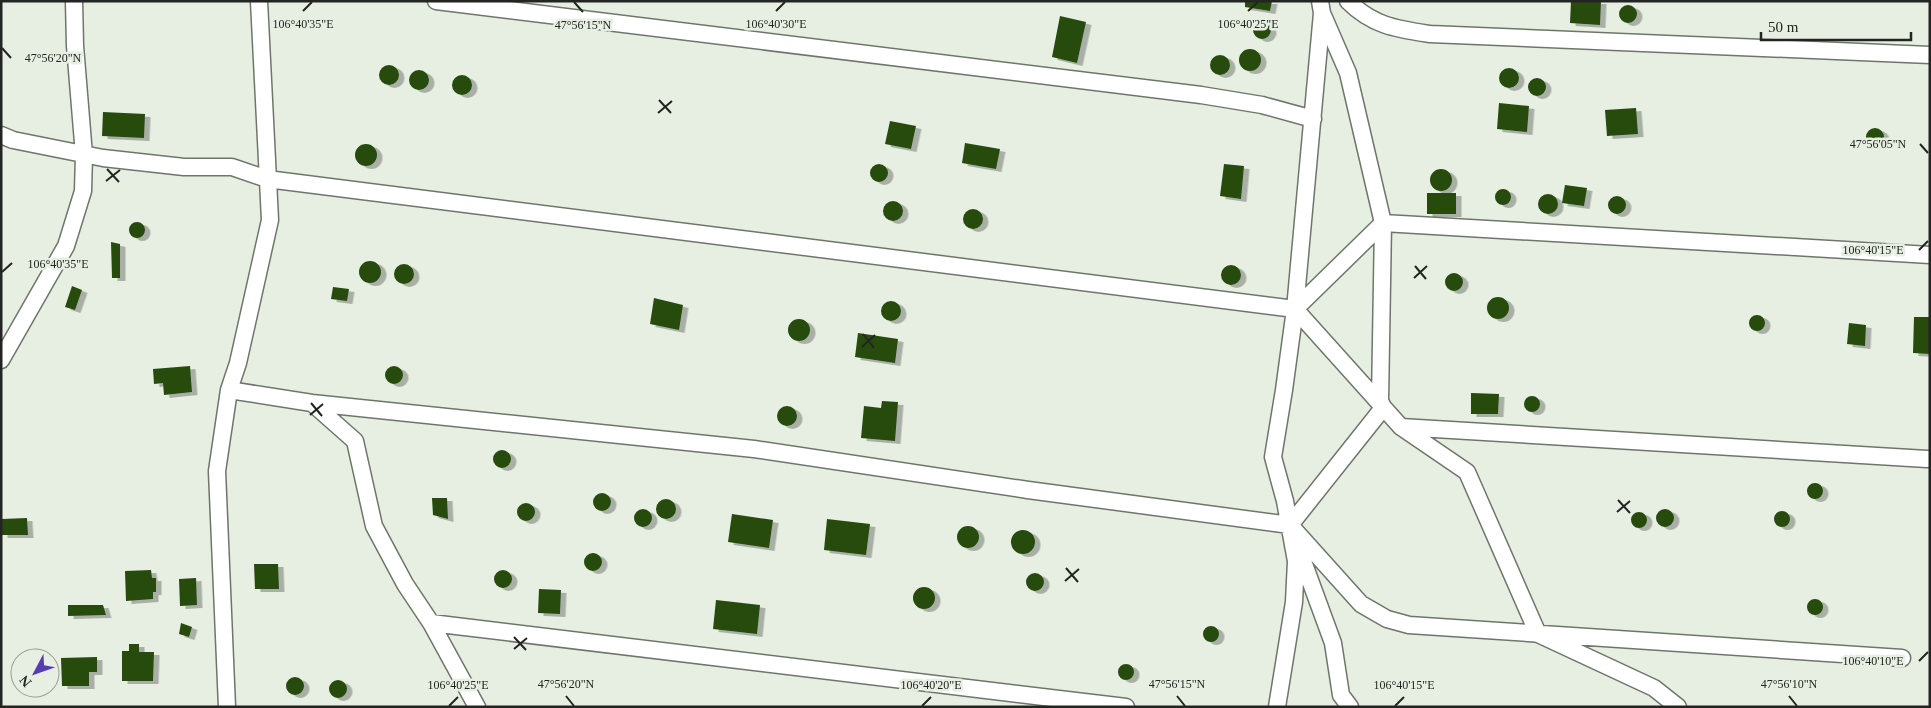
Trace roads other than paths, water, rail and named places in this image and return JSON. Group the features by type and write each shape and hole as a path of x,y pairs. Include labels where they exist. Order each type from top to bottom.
{"street":[{"path":"1,360 66,246 84,191 84,154 75,46 74,1"},
{"path":"227,707 217,471 229,390 238,363 270,220 259,1"},
{"path":"436,1 1201,95 1262,105 1313,119"},
{"path":"1348,1 1359,12 1391,28 1430,34 1930,54"},
{"path":"1277,707 1294,602 1296,561 1290,525 1273,457 1295,309 1313,119 1321,7"},
{"path":"1321,7 1348,73 1383,223 1380,401 1387,416 1467,472 1538,634 1654,688 1678,707"},
{"path":"1,135 13,140 84,154 184,167 232,167 268,179 1295,309 1383,408"},
{"path":"1295,309 1383,223 1930,255"},
{"path":"229,390 312,403 754,449 1028,490 1290,525 1336,579 1361,604 1387,619 1409,625 1902,658"},
{"path":"312,403 355,441 374,526 405,584 431,623 477,707"},
{"path":"1290,525 1383,408"},
{"path":"1401,427 1926,459"},
{"path":"1290,525 1333,643 1341,695 1350,707"},
{"path":"431,623 1126,707"}]}
